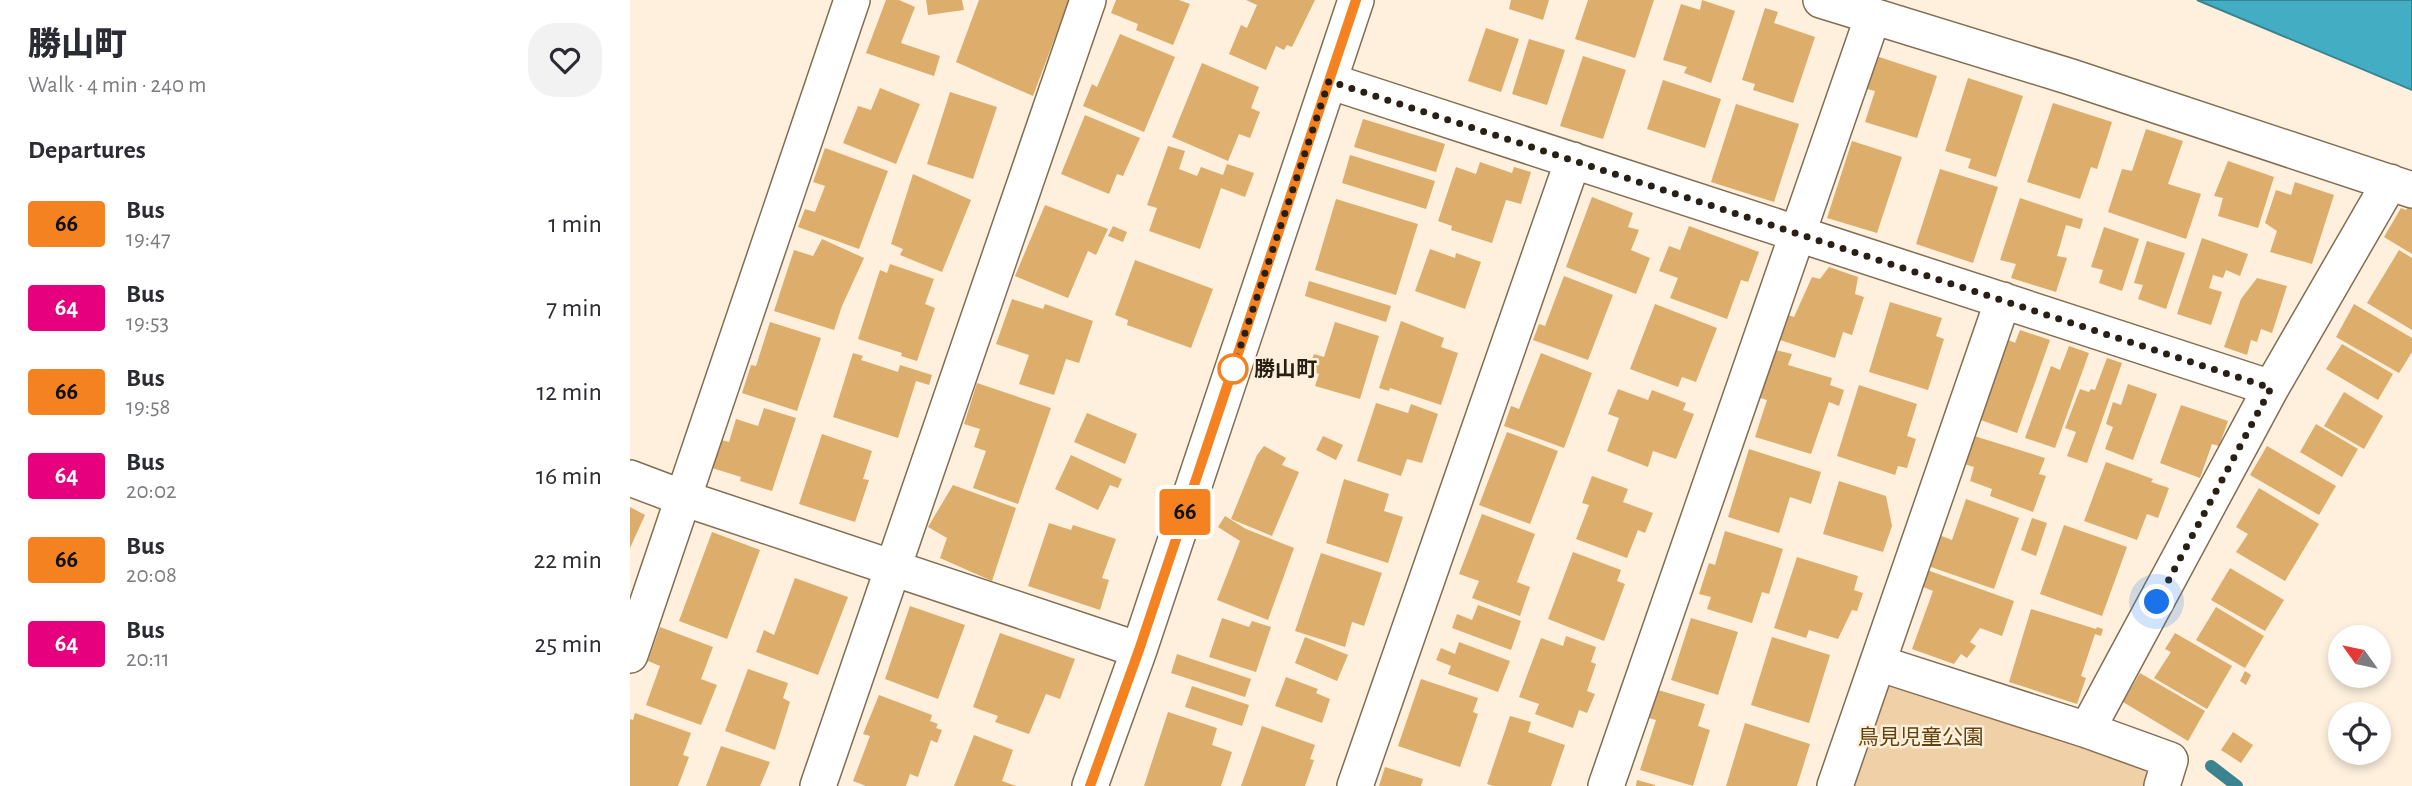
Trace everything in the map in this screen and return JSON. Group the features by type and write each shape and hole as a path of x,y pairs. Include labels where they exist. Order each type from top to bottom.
{"street":[{"path":"630,655 852,0"},
{"path":"818,786 1088,0"},
{"path":"1090,786 1139,650 1356,0"},
{"path":"1821,0 2071,77 2401,186 2271,388 2087,730"},
{"path":"1606,786 1872,16"},
{"path":"1329,81 2271,388"},
{"path":"1355,786 1573,160"},
{"path":"1835,786 2003,300"},
{"path":"630,478 1139,650"},
{"path":"1878,663 2087,730 2170,760 2162,786"}],"green space":[{"name":"鳥見児童公園","path":"1892,681 2144,768 2148,776 2145,786 1851,786 1885,687"}],"water":[{"path":"2197,0 2412,0 2412,90"}],"building":[{"path":"886,0 899,0 915,7 901,43 940,56 934,76 866,53"},
{"path":"926,0 962,0 964,10 928,15"},
{"path":"979,0 1069,0 1033,96 956,62"},
{"path":"1116,0 1179,0 1190,4 1173,45 1136,30 1138,24 1111,13"},
{"path":"1246,0 1315,0 1292,47 1287,45 1284,50 1276,46 1266,70 1229,54 1241,25 1247,28 1257,5"},
{"path":"1511,0 1549,0 1543,20 1509,9"},
{"path":"1588,0 1654,0 1635,58 1575,39"},
{"path":"1702,0 1735,11 1711,83 1684,73 1687,67 1663,60 1681,4 1700,10"},
{"path":"1765,8 1778,12 1774,23 1815,37 1793,103 1753,90 1755,84 1742,80"},
{"path":"1486,28 1519,39 1501,92 1468,81"},
{"path":"1120,34 1175,57 1144,132 1083,106 1092,84 1097,87"},
{"path":"1529,39 1565,50 1547,105 1512,94"},
{"path":"1873,55 1937,76 1917,138 1865,122 1875,91 1863,88"},
{"path":"1583,56 1626,70 1603,139 1560,126"},
{"path":"1202,63 1259,87 1251,108 1260,112 1250,138 1239,134 1228,161 1172,137"},
{"path":"1968,78 2023,96 1996,177 1968,168 1971,159 1945,151"},
{"path":"1663,80 1721,99 1705,148 1647,129"},
{"path":"880,88 920,104 896,164 843,143 858,106 871,110"},
{"path":"950,92 997,107 973,179 927,164"},
{"path":"2053,103 2112,122 2097,169 2091,167 2080,199 2027,182"},
{"path":"1736,104 1799,124 1774,202 1711,182"},
{"path":"1085,115 1140,138 1123,176 1117,174 1109,194 1061,174"},
{"path":"1363,119 1445,144 1436,172 1354,147"},
{"path":"2146,129 2183,141 2168,184 2201,194 2186,239 2108,212 2122,169 2132,171"},
{"path":"1852,141 1902,157 1877,233 1827,218"},
{"path":"1168,146 1185,151 1179,169 1197,176 1201,167 1223,175 1227,164 1254,173 1245,197 1221,188 1200,249 1149,231 1157,208 1147,205"},
{"path":"825,148 888,171 859,249 798,227 805,209 815,212 825,186 813,182"},
{"path":"1350,155 1435,181 1426,209 1342,183"},
{"path":"2228,161 2274,177 2258,228 2218,216 2223,198 2214,196"},
{"path":"1480,162 1512,173 1514,167 1531,172 1521,204 1506,200 1492,243 1451,230 1452,226 1438,221 1456,167 1476,174"},
{"path":"1940,169 1998,187 1973,263 1916,244"},
{"path":"913,174 971,200 942,272 900,255 903,249 891,244"},
{"path":"2295,182 2334,195 2312,264 2270,252 2277,231 2265,223 2276,190 2291,195"},
{"path":"1592,197 1633,213 1628,227 1639,230 1631,250 1650,258 1636,294 1566,267"},
{"path":"2020,198 2083,219 2080,229 2066,225 2057,256 2067,258 2056,292 2011,278 2016,264 2000,260"},
{"path":"1336,199 1418,224 1396,295 1315,270"},
{"path":"2412,200 2412,254 2384,237 2401,208 2406,210"},
{"path":"1045,205 1108,229 1096,255 1088,251 1068,298 1015,276"},
{"path":"1113,226 1127,232 1123,242 1108,236"},
{"path":"1689,226 1759,252 1748,282 1741,280 1727,319 1670,298 1678,278 1659,271 1669,246 1680,250"},
{"path":"2104,227 2139,239 2122,291 2099,283 2103,270 2091,267"},
{"path":"2202,238 2248,254 2240,276 2226,270 2223,278 2213,275 2209,288 2222,292 2211,325 2177,314"},
{"path":"822,239 864,258 834,330 774,311 794,250 813,256"},
{"path":"2147,241 2185,253 2166,309 2138,299 2143,285 2134,283"},
{"path":"1430,249 1455,258 1456,253 1481,262 1465,309 1415,291"},
{"path":"2399,250 2412,258 2412,330 2367,303"},
{"path":"1135,260 1213,289 1191,348 1127,325 1128,320 1115,315"},
{"path":"890,264 934,279 925,304 935,308 917,361 901,356 902,353 858,339 880,270 887,273"},
{"path":"1829,267 1858,277 1855,294 1864,297 1852,335 1843,332 1835,358 1780,340 1788,315 1794,317 1812,277 1820,279"},
{"path":"1564,276 1613,295 1588,360 1533,340 1539,324 1545,326"},
{"path":"2257,278 2287,286 2272,333 2261,329 2257,342 2251,340 2247,355 2224,347 2241,299"},
{"path":"1309,281 1391,306 1386,322 1305,296"},
{"path":"1012,299 1043,309 1045,304 1093,321 1079,363 1066,359 1054,395 1019,384 1029,355 996,344"},
{"path":"1890,302 1942,318 1936,336 1944,339 1928,390 1869,372"},
{"path":"1655,304 1717,328 1696,382 1682,377 1678,387 1630,369"},
{"path":"2354,304 2412,338 2412,352 2399,373 2336,337"},
{"path":"1401,321 1444,338 1441,347 1458,353 1441,405 1390,388 1389,391 1379,388"},
{"path":"770,322 821,338 797,411 742,393 751,365 756,366"},
{"path":"1335,322 1379,336 1360,399 1315,386 1319,374 1308,370 1314,354 1324,357"},
{"path":"2020,330 2050,340 2017,433 1978,419 2006,339 2015,343"},
{"path":"2342,344 2393,374 2378,400 2326,369"},
{"path":"2069,346 2089,353 2055,448 2025,438 2051,366 2060,370"},
{"path":"1776,350 1792,354 1788,365 1832,378 1830,385 1844,390 1839,406 1829,402 1811,454 1755,437 1767,400 1760,398"},
{"path":"853,353 863,356 861,360 898,372 900,365 932,375 929,385 916,381 898,438 833,417"},
{"path":"1541,353 1592,373 1564,448 1504,426 1511,406 1519,409"},
{"path":"2107,358 2122,363 2087,463 2067,456 2076,432 2065,428 2080,389 2089,392 2091,389 2095,390"},
{"path":"977,383 1051,408 1018,504 973,488 986,451 974,447 980,429 964,424"},
{"path":"2128,384 2157,394 2133,460 2105,449 2113,427 2106,424 2113,402 2121,405"},
{"path":"1859,385 1917,404 1907,436 1916,439 1907,468 1898,466 1895,475 1837,456"},
{"path":"1618,389 1648,400 1652,390 1686,403 1683,410 1694,414 1676,459 1653,451 1648,467 1607,451 1619,418 1608,414"},
{"path":"2344,392 2383,416 2364,449 2324,426"},
{"path":"1376,403 1408,413 1411,404 1438,414 1422,463 1407,459 1401,476 1357,461"},
{"path":"2181,405 2228,421 2219,446 2212,444 2200,478 2160,463"},
{"path":"764,408 796,418 772,491 740,481 741,477 712,468 721,440 729,442 736,419 758,426"},
{"path":"1087,413 1137,434 1125,464 1074,442"},
{"path":"2316,424 2358,449 2342,477 2300,452"},
{"path":"1507,432 1558,451 1530,524 1479,505"},
{"path":"822,434 872,451 863,479 869,480 855,522 799,504"},
{"path":"1971,435 2045,458 2039,474 2046,476 2033,512 1990,496 1992,489 1970,481 1974,467 1961,463"},
{"path":"1323,436 1343,445 1336,460 1316,450"},
{"path":"1264,446 1286,458 1282,465 1299,472 1272,536 1231,519 1257,455"},
{"path":"2267,446 2336,486 2319,515 2250,475"},
{"path":"1749,449 1821,472 1811,504 1790,497 1779,533 1728,517"},
{"path":"1071,455 1122,479 1118,488 1110,485 1098,510 1055,489"},
{"path":"2106,462 2153,479 2151,482 2169,488 2158,518 2147,514 2137,540 2084,521"},
{"path":"1592,476 1628,489 1623,502 1653,513 1645,533 1638,530 1627,558 1576,539 1589,505 1582,503"},
{"path":"1344,479 1389,494 1384,511 1403,517 1388,563 1326,543"},
{"path":"1839,481 1886,496 1892,526 1883,552 1823,534"},
{"path":"953,485 1016,508 992,581 940,558 947,538 928,527"},
{"path":"2259,488 2319,524 2285,581 2236,552 2248,534 2236,527"},
{"path":"1966,499 2019,518 1994,589 1928,566 1939,535 1952,540"},
{"path":"630,507 645,515 630,548"},
{"path":"1482,514 1535,534 1517,582 1530,587 1520,616 1472,598 1479,581 1459,574"},
{"path":"1225,516 1246,529 1294,548 1268,620 1217,600 1240,541 1218,527"},
{"path":"2032,518 2047,523 2036,556 2021,550"},
{"path":"1049,523 1071,530 1073,525 1116,539 1102,578 1109,580 1100,610 1028,586"},
{"path":"2064,525 2127,547 2102,616 2040,594"},
{"path":"1725,531 1783,549 1769,594 1762,592 1752,623 1707,609 1711,597 1699,594 1709,563 1715,565"},
{"path":"712,532 760,550 727,639 679,621"},
{"path":"1573,552 1621,570 1617,581 1625,584 1604,641 1548,619"},
{"path":"1321,553 1382,573 1364,626 1352,622 1345,647 1295,631"},
{"path":"1797,557 1858,576 1854,590 1863,593 1857,611 1852,610 1838,639 1809,630 1806,638 1774,628"},
{"path":"2230,568 2284,600 2265,631 2211,600"},
{"path":"1927,570 2014,601 2002,636 1980,628 1970,642 1976,646 1967,658 1961,654 1954,664 1912,649 1933,591 1921,586"},
{"path":"795,578 848,597 818,675 756,652 764,630 774,635"},
{"path":"1478,605 1521,621 1511,650 1452,628 1457,614 1472,620"},
{"path":"910,606 965,625 938,699 885,679"},
{"path":"2216,607 2264,636 2245,668 2196,640"},
{"path":"2031,609 2103,629 2101,636 2095,634 2081,676 2086,678 2077,704 2009,682"},
{"path":"1222,618 1249,627 1252,621 1271,627 1256,672 1209,657"},
{"path":"1691,618 1738,632 1718,695 1671,680"},
{"path":"660,627 713,647 701,679 717,685 701,725 646,705 660,666 648,661"},
{"path":"1000,633 1075,659 1060,699 1046,694 1029,734 995,722 998,716 973,707"},
{"path":"2175,633 2232,666 2207,709 2154,678 2171,652 2165,649"},
{"path":"1566,636 1596,647 1591,662 1596,664 1587,691 1595,694 1587,713 1579,710 1573,728 1535,714 1539,704 1519,697 1541,638 1563,646"},
{"path":"1305,637 1348,655 1337,681 1295,663"},
{"path":"1772,637 1830,655 1809,723 1751,705"},
{"path":"1459,642 1510,661 1498,692 1448,674 1451,666 1436,660 1441,648 1455,654"},
{"path":"1177,654 1251,679 1245,697 1171,673"},
{"path":"748,669 788,683 783,698 790,702 775,750 725,731"},
{"path":"2245,671 2251,675 2246,685 2240,681"},
{"path":"2140,673 2205,711 2188,741 2123,702"},
{"path":"1286,677 1318,689 1316,693 1330,699 1322,723 1275,706"},
{"path":"1421,679 1478,698 1473,712 1478,714 1460,767 1398,746"},
{"path":"1192,686 1249,705 1242,726 1185,707"},
{"path":"1658,690 1705,704 1698,726 1710,730 1693,786 1640,770 1656,720 1649,718"},
{"path":"879,695 932,715 930,721 938,724 936,728 942,730 937,743 931,740 918,777 910,774 906,786 866,786 853,781 870,736 863,734"},
{"path":"1168,712 1217,728 1212,745 1232,752 1221,786 1144,786"},
{"path":"635,713 691,733 683,755 689,757 678,786 630,786 630,719 633,720"},
{"path":"1510,716 1531,722 1528,732 1565,745 1551,786 1487,784"},
{"path":"1745,723 1810,744 1797,786 1726,786"},
{"path":"1262,726 1315,745 1310,759 1314,760 1305,786 1241,786"},
{"path":"2233,732 2253,745 2241,763 2221,750"},
{"path":"974,735 1013,750 1002,781 1016,786 954,786"},
{"path":"721,746 770,762 760,786 706,786"},
{"path":"1385,767 1423,779 1421,786 1379,786"},
{"path":"1637,780 1655,785 1655,786 1636,786"}],"waterway":[{"path":"2211,766 2237,786"}],"bus line":[{"name":"66","path":"1090,786 1139,650 1356,0"}],"place":[{"name":"勝山町","path":"1233,369"}],"route":[{"path":"1233,369 1329,81 2271,388 2157,602"}]}
